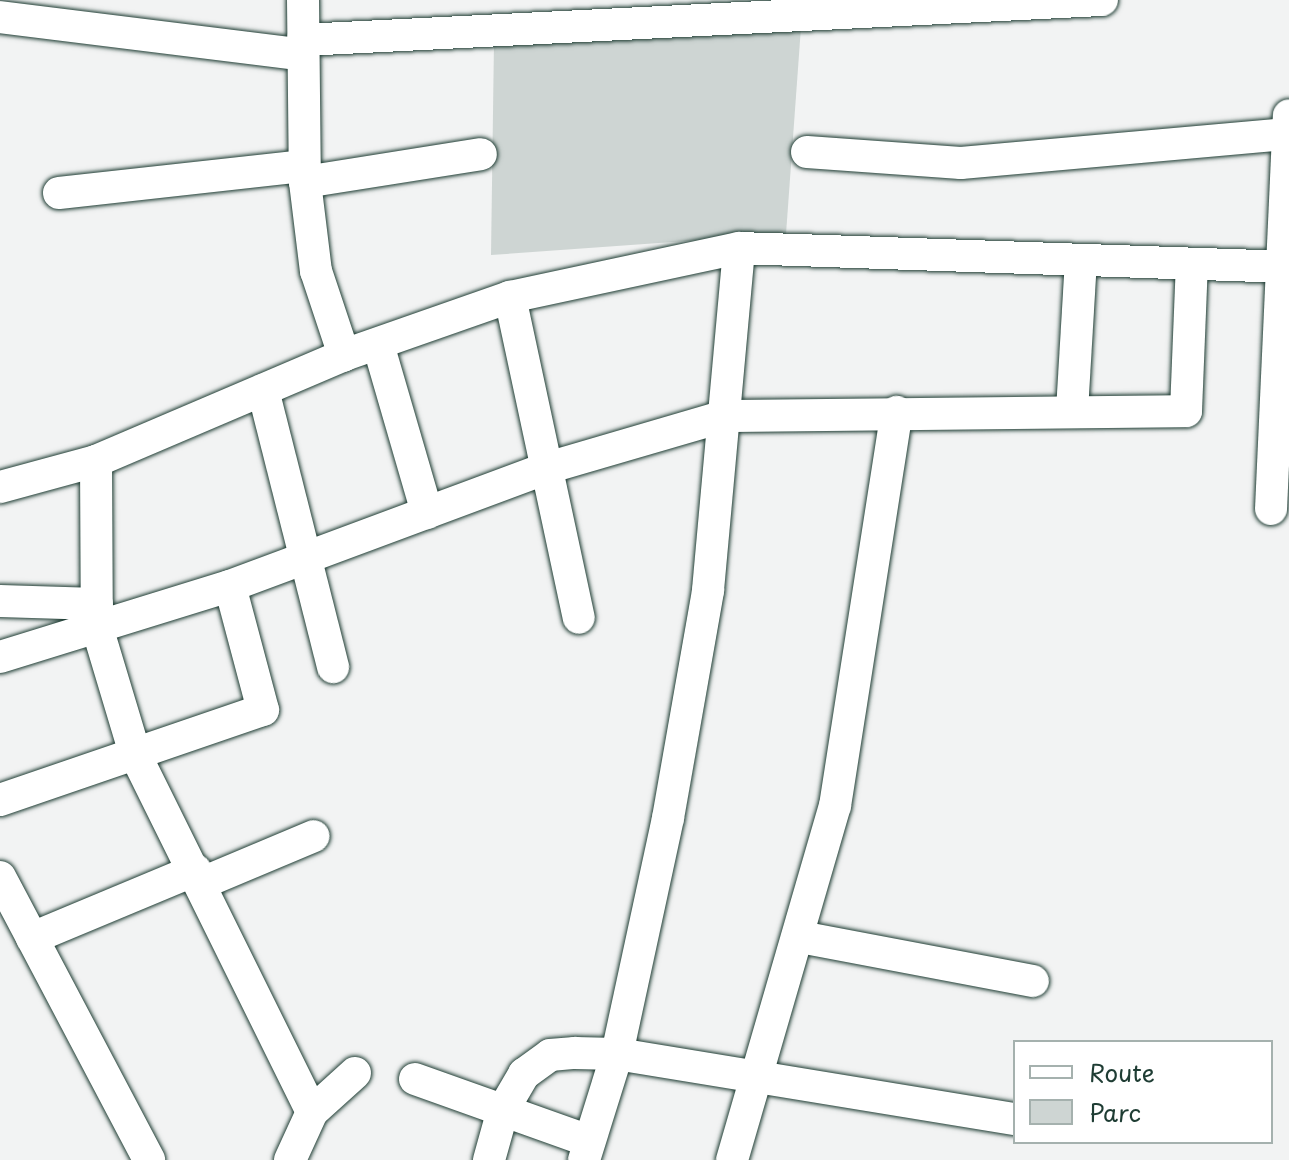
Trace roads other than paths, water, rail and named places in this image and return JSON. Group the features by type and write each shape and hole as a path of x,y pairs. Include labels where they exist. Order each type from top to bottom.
{"street":[{"path":"303,0 305,174 316,271 344,355"},
{"path":"0,17 303,47 554,14 1102,0"},
{"path":"1271,509 1286,267 1289,115"},
{"path":"807,152 961,163 1288,134"},
{"path":"59,193 305,174 481,154"},
{"path":"0,487 96,461 344,355 510,297 739,248 1286,267"},
{"path":"415,1079 503,1110 586,1151 617,1054 668,818 708,590 739,248"},
{"path":"1072,411 1081,260"},
{"path":"0,657 97,616 230,586 547,468 725,416 1186,411 1192,264"},
{"path":"510,297 579,618"},
{"path":"378,344 427,513"},
{"path":"263,390 308,557 333,667"},
{"path":"732,1160 752,1080 800,937 835,806 897,412"},
{"path":"96,461 97,616 135,754 198,876 312,1112"},
{"path":"0,800 263,710 230,586"},
{"path":"0,601 97,616"},
{"path":"32,938 314,836"},
{"path":"0,877 149,1160"},
{"path":"800,937 1033,981"},
{"path":"489,1160 503,1110 535,1061 562,1054 617,1054 752,1080 1013,1119"},
{"path":"290,1160 312,1112 355,1073"}]}
